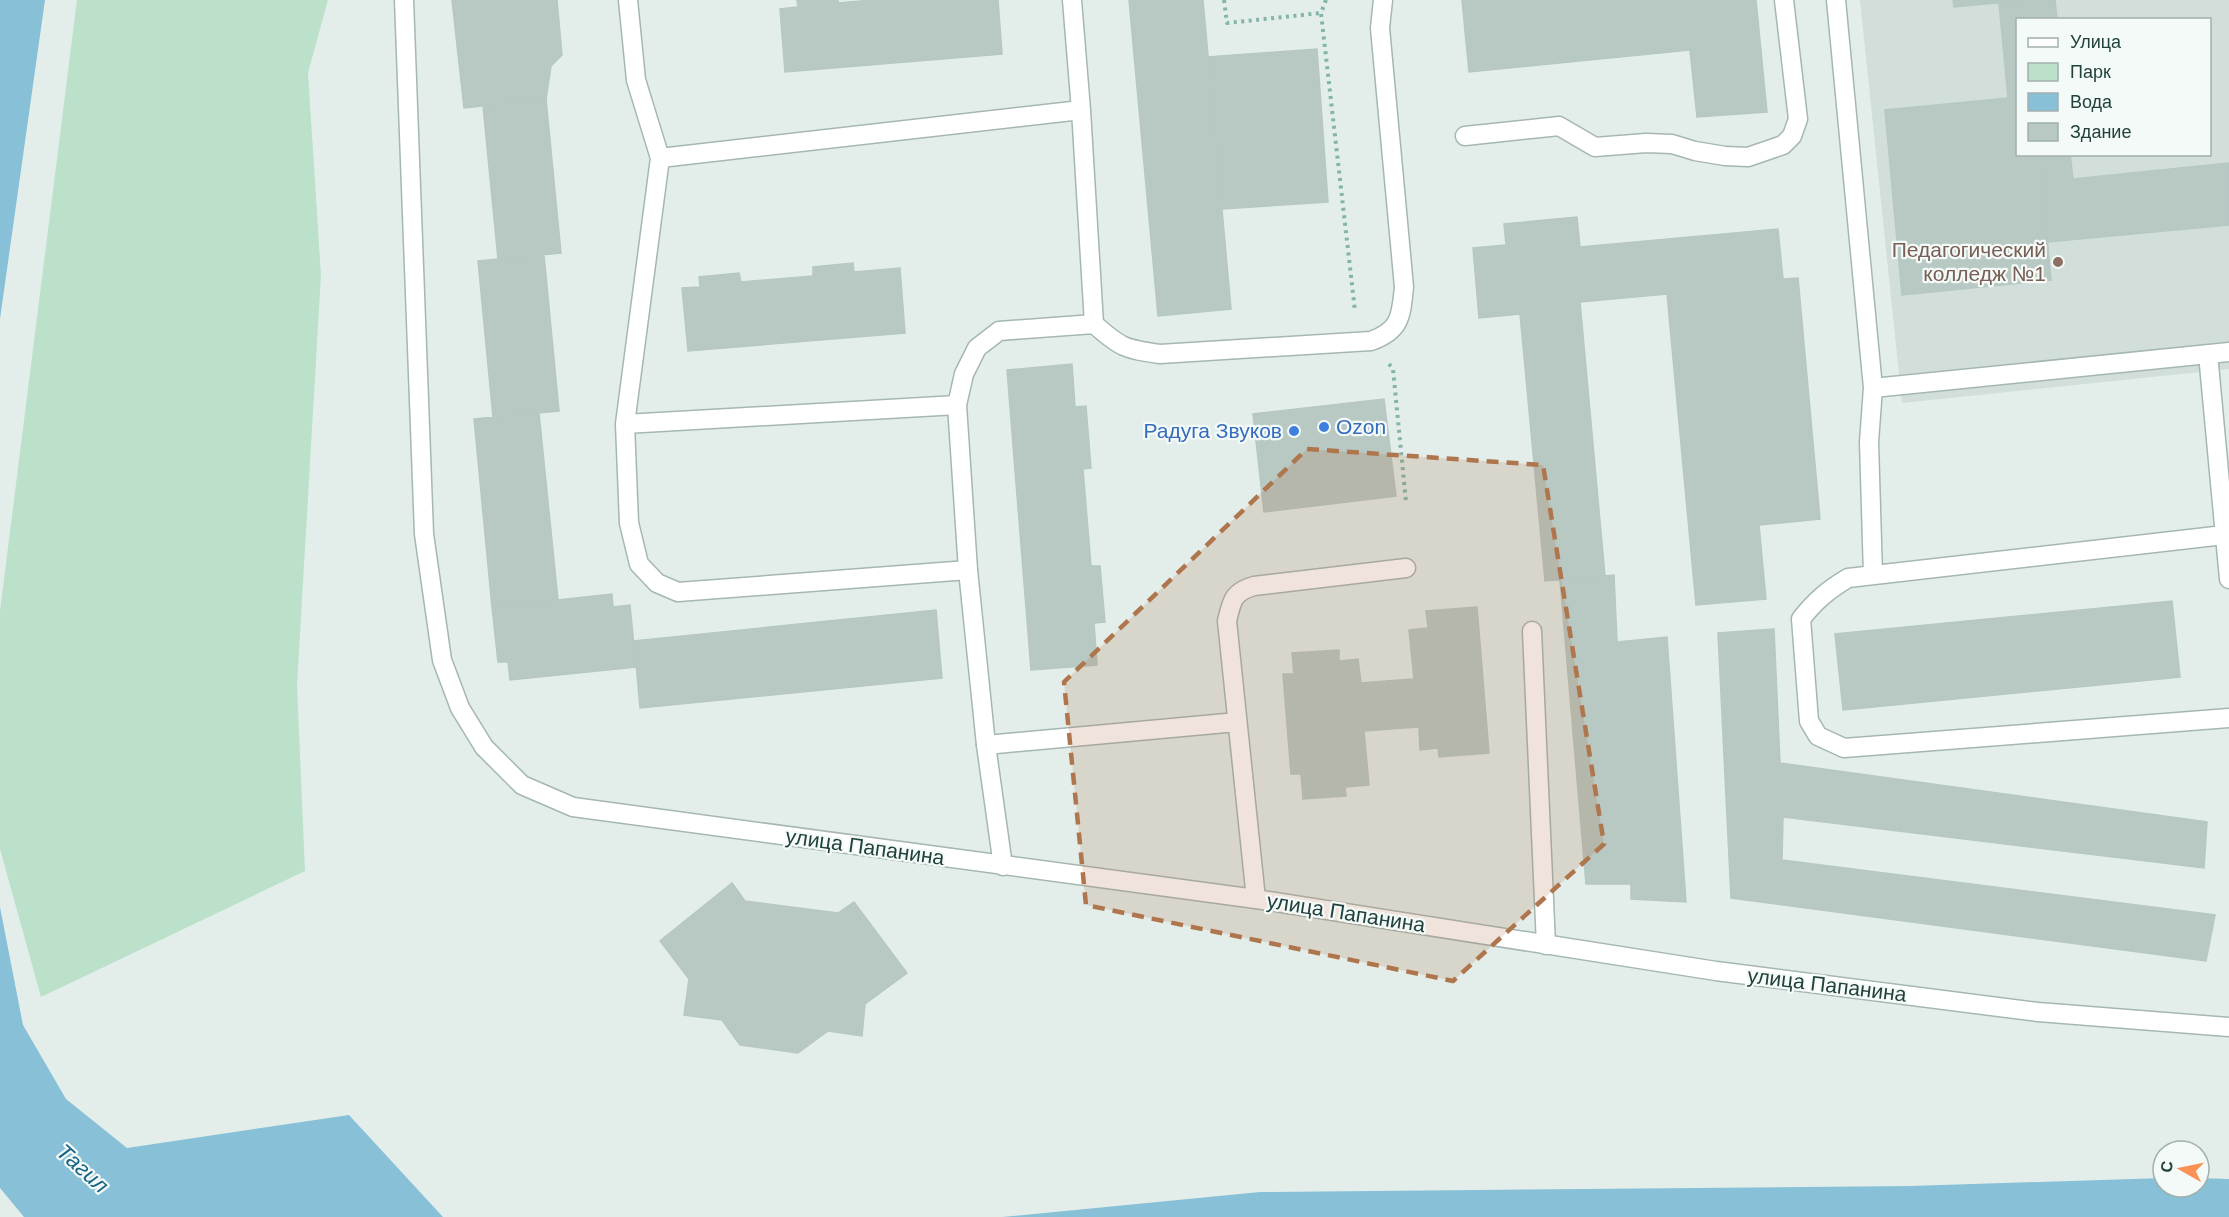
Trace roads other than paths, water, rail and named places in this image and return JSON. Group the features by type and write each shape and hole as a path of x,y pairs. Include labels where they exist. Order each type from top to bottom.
{"street":[{"name":"улица Папанина","path":"404,0 424,534 442,660 460,708 484,747 522,785 573,807 1256,899 1716,971 2038,1012 2229,1027"},
{"path":"628,0 636,80 660,158 625,424 630,524 639,564 657,583 678,592 968,570"},
{"path":"1072,0 1094,324 1128,350 1160,354 1371,341 1386,335 1400,318 1404,287 1380,28 1383,0"},
{"path":"1466,136 1559,126 1595,147 1647,143 1672,144 1695,151 1748,157 1768,152 1783,145 1792,136 1798,119 1784,0"},
{"path":"1836,0 1873,388 1869,442 1873,575"},
{"path":"660,158 1081,110"},
{"path":"1003,866 986,745 968,570 957,405 964,374 977,348 999,331 1094,324"},
{"path":"1873,388 2229,352"},
{"path":"2208,354 2229,579"},
{"path":"625,424 957,405"},
{"path":"2224,535 1848,578 1814,601 1801,619 1809,721 1818,735 1844,747 2229,718"},
{"path":"1256,899 1227,621 1235,596 1244,589 1254,586 1406,568"},
{"path":"1532,631 1546,945"},
{"path":"986,745 1237,722"}],"water":[{"path":"0,0 45,0 0,319"},
{"name":"Тагил","path":"0,907 23,1025 66,1099 127,1148 349,1115 443,1217 24,1217 0,1188"},
{"path":"2151,1178 2151,1199 2211,1199 2211,1178 2229,1179 2229,1217 1002,1217 1260,1192 1910,1186"}],"place":[{"name":"Педагогический колледж №1","path":"2058,262"},
{"name":"Ozon","path":"1324,427"},
{"name":"Радуга Звуков","path":"1294,431"}]}
